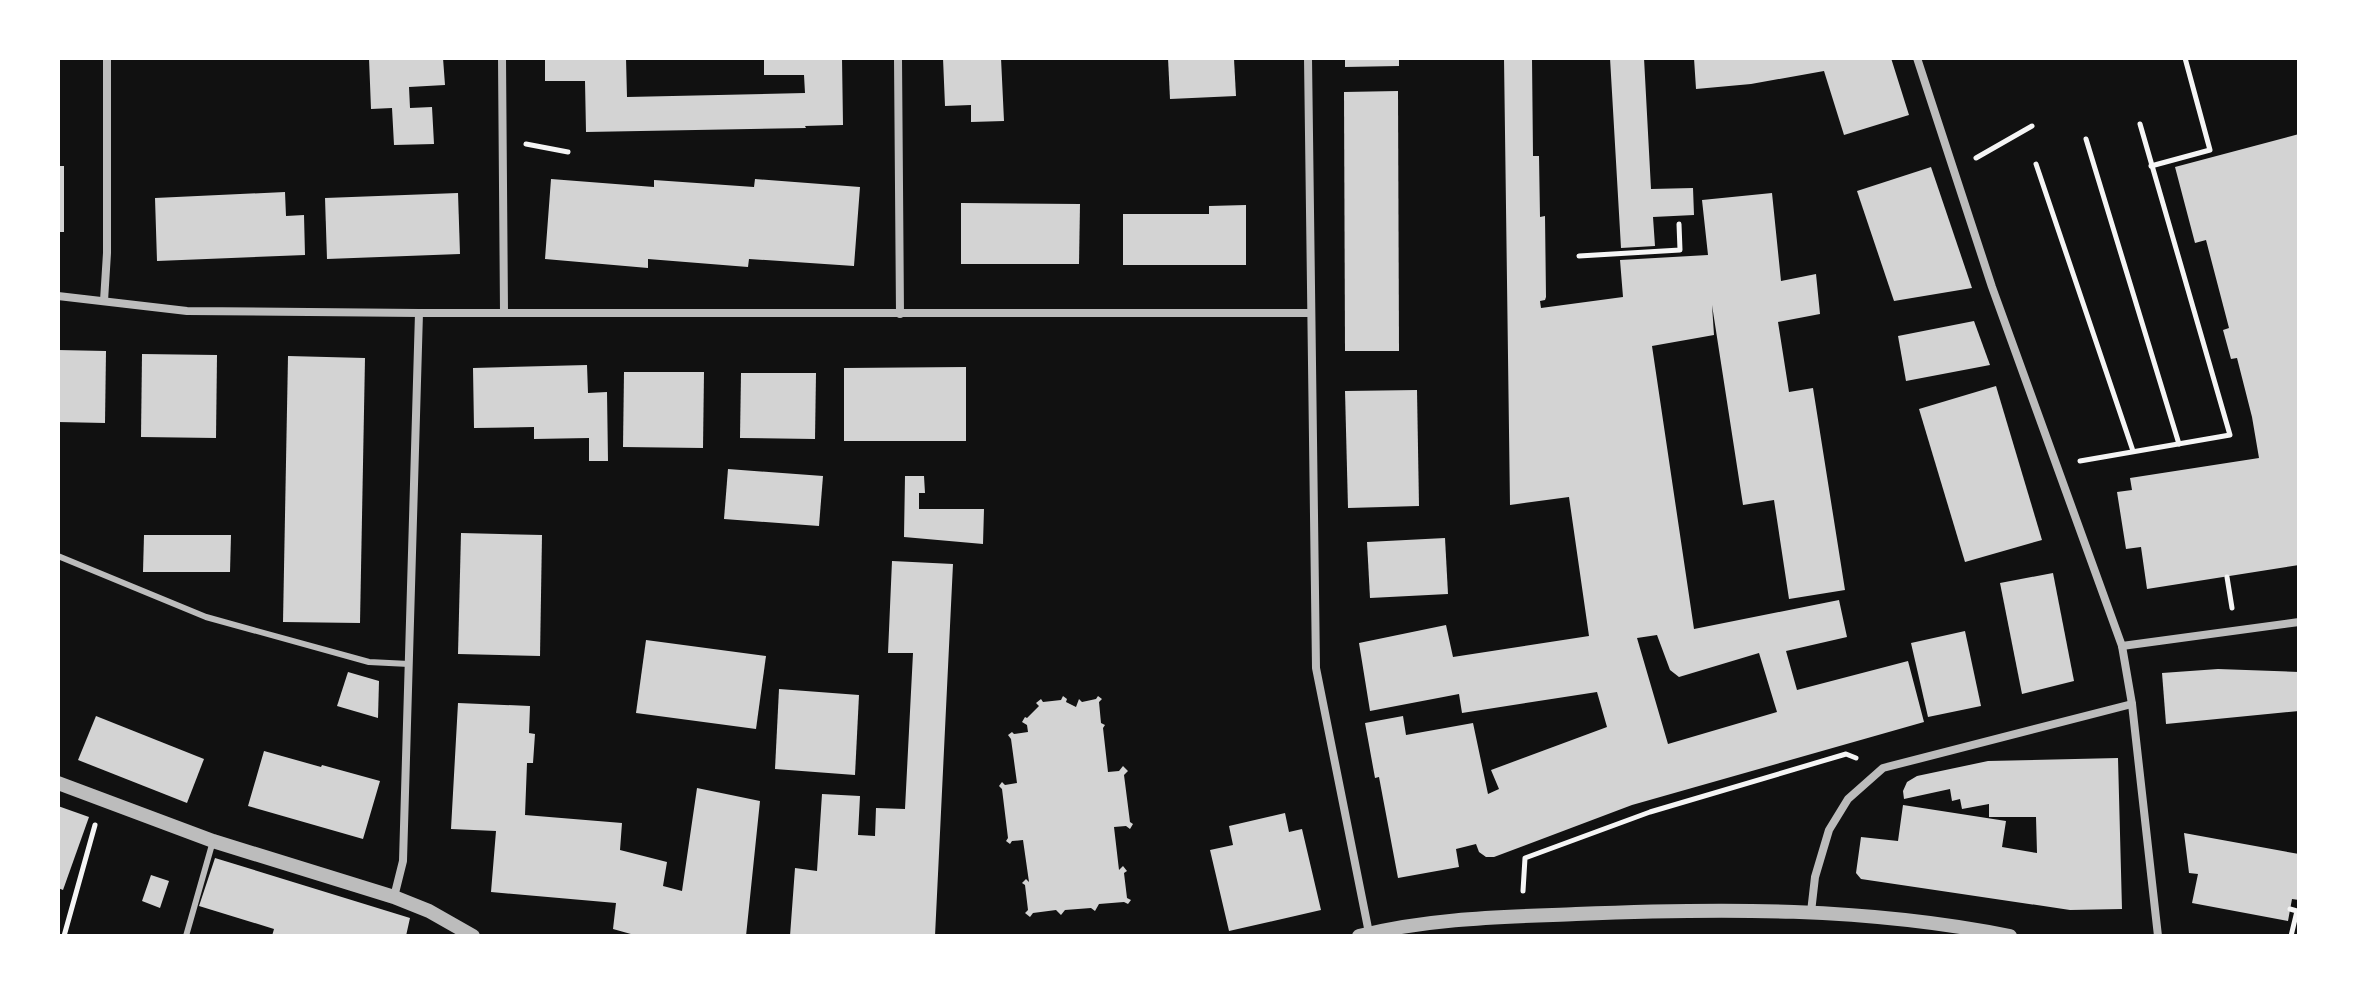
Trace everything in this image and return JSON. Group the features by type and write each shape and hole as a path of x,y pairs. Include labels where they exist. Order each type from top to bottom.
{"street":[{"path":"104,301 107,253 107,58"},
{"path":"502,58 504,312"},
{"path":"898,58 900,314"},
{"path":"1308,58 1316,668 1364,935 1468,919 1680,910 1811,912 1955,925 2010,936"},
{"path":"1917,58 1992,287 2122,646 2132,704 2158,936"},
{"path":"58,296 187,311 1311,313"},
{"path":"394,897 403,861 419,313"},
{"path":"2122,646 2299,622"},
{"path":"1811,912 1815,877 1829,830 1848,799 1883,768 2132,704"},
{"path":"58,783 213,841 394,897 429,911 455,932 473,936"}],"lane":[{"path":"58,556 206,617 369,662 409,664"},
{"path":"186,936 213,841"}],"path":[{"path":"2151,166 2210,150 2185,58"},
{"path":"2108,456 2230,435 2140,124"},
{"path":"1954,170 2032,126"},
{"path":"2086,139 2179,444"},
{"path":"502,140 568,152"},
{"path":"2036,164 2133,451"},
{"path":"1579,256 1680,250 1679,224"},
{"path":"1522,916 1525,858 1650,812 1846,754 1883,768"},
{"path":"64,936 102,801"},
{"path":"2290,909 2297,911 2291,936"}],"building":[{"path":"369,58 443,58 445,85 409,87 410,108 432,107 434,144 394,145 392,108 371,109"},
{"path":"545,58 626,58 627,97 805,93 804,75 764,75 764,58 842,58 843,125 586,132 585,81 545,81"},
{"path":"943,58 1001,58 1004,121 971,122 971,105 945,106"},
{"path":"1168,58 1234,59 1236,96 1170,99"},
{"path":"1345,58 1399,58 1399,66 1345,67"},
{"path":"1504,58 1532,58 1533,156 1539,156 1540,217 1545,216 1546,297 1540,301 1541,308 1623,297 1620,260 1708,255 1702,200 1772,193 1781,281 1816,274 1820,314 1778,322 1789,392 1813,388 1845,590 1789,599 1774,500 1743,505 1712,305 1714,335 1652,346 1694,629 1839,600 1847,637 1786,651 1797,690 1908,661 1924,722 1632,805 1494,857 1486,857 1479,852 1476,844 1456,849 1459,867 1398,878 1379,777 1375,778 1365,723 1403,716 1406,735 1473,723 1488,794 1499,789 1491,770 1607,727 1597,692 1462,713 1459,694 1370,711 1359,643 1446,625 1453,657 1589,636 1569,497 1510,505","holes":["1657,635 1670,670 1679,677 1759,653 1777,712 1668,744 1637,638"]},
{"path":"1610,58 1644,58 1651,189 1693,188 1694,215 1653,217 1655,246 1621,248"},
{"path":"1694,58 1891,58 1909,115 1844,135 1824,71 1751,84 1696,89"},
{"path":"1398,91 1399,351 1345,351 1344,92"},
{"path":"2299,134 2299,565 2147,589 2141,547 2126,549 2117,492 2132,490 2130,478 2259,458 2237,358 2231,359 2223,330 2229,328 2206,240 2195,243 2175,167"},
{"path":"58,166 64,166 64,232 58,232"},
{"path":"1931,167 1972,288 1894,301 1857,191"},
{"path":"551,179 654,187 654,180 754,187 755,179 860,187 854,266 749,259 748,267 648,259 648,268 545,259"},
{"path":"285,192 286,216 304,215 305,255 157,261 155,198"},
{"path":"458,193 460,254 327,259 325,198"},
{"path":"961,203 1080,204 1079,264 961,264"},
{"path":"1246,205 1246,265 1123,265 1123,214 1209,214 1209,206"},
{"path":"1974,321 1990,365 1906,381 1898,336"},
{"path":"58,350 106,351 105,423 58,422"},
{"path":"142,354 217,355 216,438 141,437"},
{"path":"288,356 365,358 360,623 283,622"},
{"path":"587,365 588,393 607,392 608,461 589,461 589,438 534,439 534,427 474,428 473,368"},
{"path":"966,367 966,441 844,441 844,368"},
{"path":"624,372 704,372 703,448 623,447"},
{"path":"741,373 816,373 815,439 740,438"},
{"path":"1996,386 2042,540 1965,562 1919,409"},
{"path":"1417,390 1419,506 1348,508 1345,391"},
{"path":"728,469 823,476 819,526 724,519"},
{"path":"905,476 924,476 925,493 919,493 919,509 984,509 983,544 904,537"},
{"path":"461,533 542,535 540,656 458,654"},
{"path":"144,535 231,535 230,572 143,572"},
{"path":"1445,538 1448,594 1370,598 1367,542"},
{"path":"892,561 953,564 935,936 790,936 795,868 817,871 822,794 860,796 858,835 875,836 876,808 905,809 913,653 888,653"},
{"path":"2053,573 2074,681 2022,694 2000,583"},
{"path":"1965,631 1981,706 1928,717 1911,643"},
{"path":"646,640 766,656 756,729 636,713"},
{"path":"2218,669 2299,672 2299,711 2166,724 2162,673"},
{"path":"348,672 379,681 378,718 337,706"},
{"path":"779,689 859,695 855,775 775,769"},
{"path":"1063,696 1066,702 1076,707 1079,699 1082,702 1098,696 1102,699 1099,702 1101,723 1105,725 1108,772 1119,771 1123,766 1128,771 1124,775 1130,822 1133,824 1130,829 1126,826 1114,827 1119,870 1123,866 1127,871 1124,873 1127,898 1131,900 1128,904 1099,904 1095,911 1091,908 1065,910 1061,915 1056,910 1033,913 1030,917 1025,913 1028,910 1025,885 1022,883 1026,879 1029,882 1023,840 1010,844 1006,841 1002,789 999,786 1002,782 1005,785 1017,783 1008,735 1028,732 1027,725 1022,722 1039,706 1036,703 1041,699 1043,702 1061,700"},
{"path":"458,703 530,706 529,733 535,734 533,763 527,763 525,815 622,823 620,850 667,862 663,886 682,891 697,788 760,801 746,936 638,936 613,929 616,903 491,892 496,831 451,829"},
{"path":"96,716 204,759 187,803 78,760"},
{"path":"264,751 380,781 363,839 248,806"},
{"path":"2118,758 2122,909 2070,910 1861,879 1856,873 1861,837 1898,841 1903,805 2006,821 2002,847 2037,853 2036,817 1989,817 1989,804 1962,809 1960,799 1952,801 1950,789 1904,799 1907,782 1917,776 1988,761"},
{"path":"58,806 89,817 63,890 58,888"},
{"path":"1285,813 1289,832 1302,829 1321,910 1229,931 1210,850 1233,845 1229,826"},
{"path":"2184,833 2299,854 2299,900 2292,899 2288,921 2192,903 2198,874 2189,873"},
{"path":"215,858 410,918 406,936 272,936 274,929 199,906"},
{"path":"151,875 169,881 160,908 142,901"}]}
